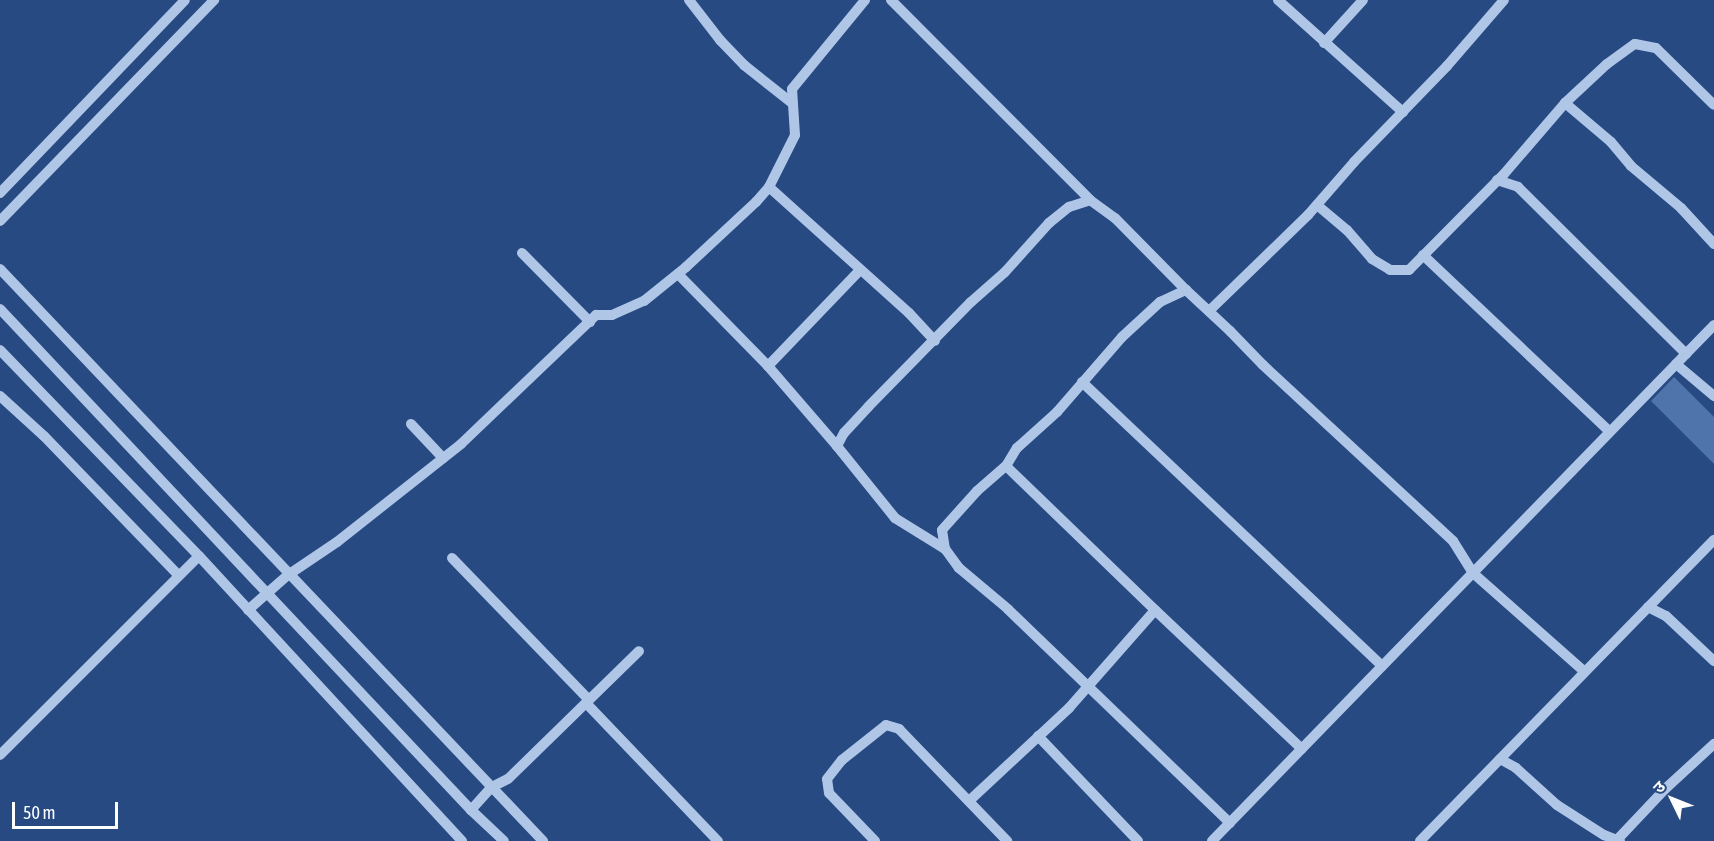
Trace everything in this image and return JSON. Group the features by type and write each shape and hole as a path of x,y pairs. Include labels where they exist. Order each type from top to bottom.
{"street":[{"path":"0,193 185,0"},
{"path":"0,221 213,0"},
{"path":"689,0 720,40 744,65 792,103"},
{"path":"248,610 288,575 337,542 443,458 495,413 596,315 612,315 637,305 678,274 719,238 769,187 795,135 792,89 865,0"},
{"path":"891,0 1090,200 1115,218 1263,365 1454,541 1473,573 1585,672"},
{"path":"1278,0 1403,112"},
{"path":"1324,43 1363,0"},
{"path":"1209,311 1317,205 1448,66 1504,0"},
{"path":"1317,205 1347,230 1372,259 1390,270 1409,270 1497,180 1565,103 1607,64 1635,44 1656,48 1714,105"},
{"path":"1565,103 1611,142 1631,166 1681,208 1714,244"},
{"path":"1497,180 1518,188 1526,194 1686,354"},
{"path":"769,187 909,313 935,341"},
{"path":"837,446 844,433 868,407 971,302 1005,272 1049,223 1069,207 1090,200"},
{"path":"522,253 590,322"},
{"path":"1423,255 1610,432"},
{"path":"0,269 192,469 288,575 543,841"},
{"path":"768,366 860,270"},
{"path":"678,274 768,366 896,518 945,549 959,568 1008,609 1230,823"},
{"path":"945,549 942,530 977,490 1006,465 1017,448 1058,412 1122,338 1160,302 1186,290"},
{"path":"0,309 471,810 504,841"},
{"path":"1212,841 1714,325"},
{"path":"0,351 199,556 462,841"},
{"path":"1676,364 1714,396"},
{"path":"1082,382 1383,666"},
{"path":"0,396 44,436 179,576"},
{"path":"411,424 443,458"},
{"path":"1006,465 1302,749"},
{"path":"1420,841 1714,540"},
{"path":"0,755 199,556"},
{"path":"452,558 718,841"},
{"path":"1648,608 1666,616 1714,661"},
{"path":"969,801 1069,708 1155,610"},
{"path":"471,810 492,787 508,779 639,651"},
{"path":"875,841 829,793 827,779 842,760 886,725 899,729 1007,841"},
{"path":"1038,736 1138,841"},
{"path":"1500,759 1516,768 1557,805 1617,841 1665,789 1714,745"}],"building":[{"path":"1674,377 1714,417 1714,464 1651,401"}]}
